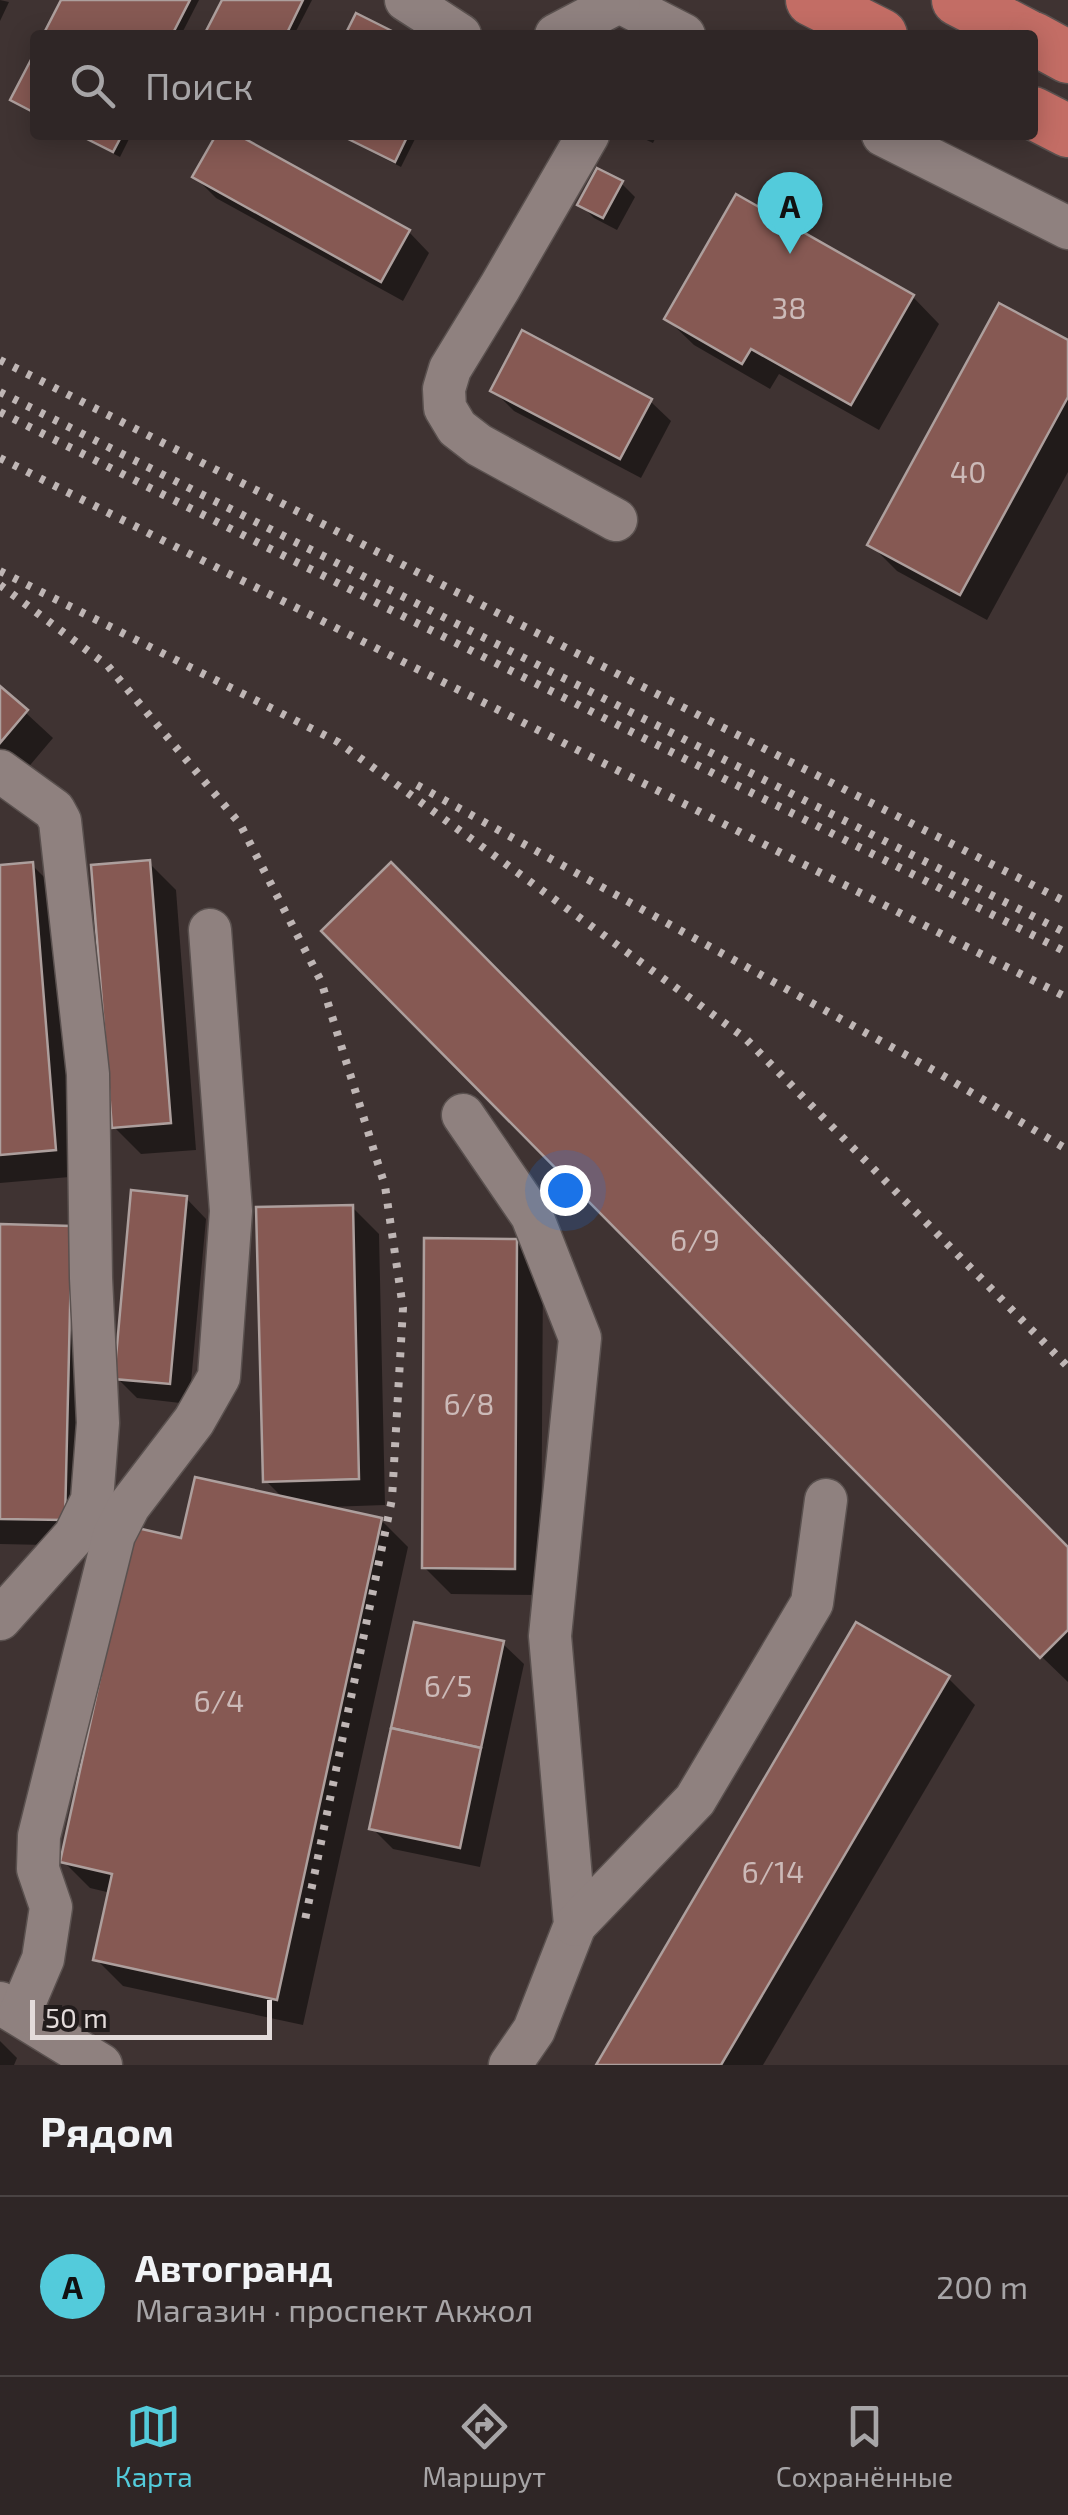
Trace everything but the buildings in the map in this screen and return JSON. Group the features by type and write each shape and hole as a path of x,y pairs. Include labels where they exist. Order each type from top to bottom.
{"main road":[{"path":"812,0 870,30"},
{"path":"958,0 1016,30"},
{"path":"1038,41 1068,56"},
{"path":"1038,116 1068,131"}],"street":[{"path":"406,0 452,30"},
{"path":"582,30 644,18"},
{"path":"585,140 450,369 444,389 445,408 457,428 478,444 616,520"},
{"path":"893,140 1068,228"},
{"path":"0,771 54,810 60,822 88,1074 98,1424 92,1500 76,1535 0,1620"},
{"path":"101,2065 10,2008 43,1958 52,1908 38,1869 38,1836 114,1535 129,1506 194,1421 218,1376 232,1211 210,930"},
{"path":"463,1116 532,1216 580,1338 550,1636 575,1925"},
{"path":"510,2065 534,2030 575,1925 696,1800 812,1603 826,1500"}],"railway":[{"path":"0,360 1068,903"},
{"path":"0,392 1068,934"},
{"path":"0,412 1068,953"},
{"path":"0,458 1068,998"},
{"path":"0,571 338,742 745,1038 1068,1367"},
{"path":"0,585 108,666 240,824 321,981 385,1186 403,1308 392,1499 305,1920"},
{"path":"417,785 935,1071 1068,1150"}],"place":[{"name":"Автогранд","path":"790,254"}]}
